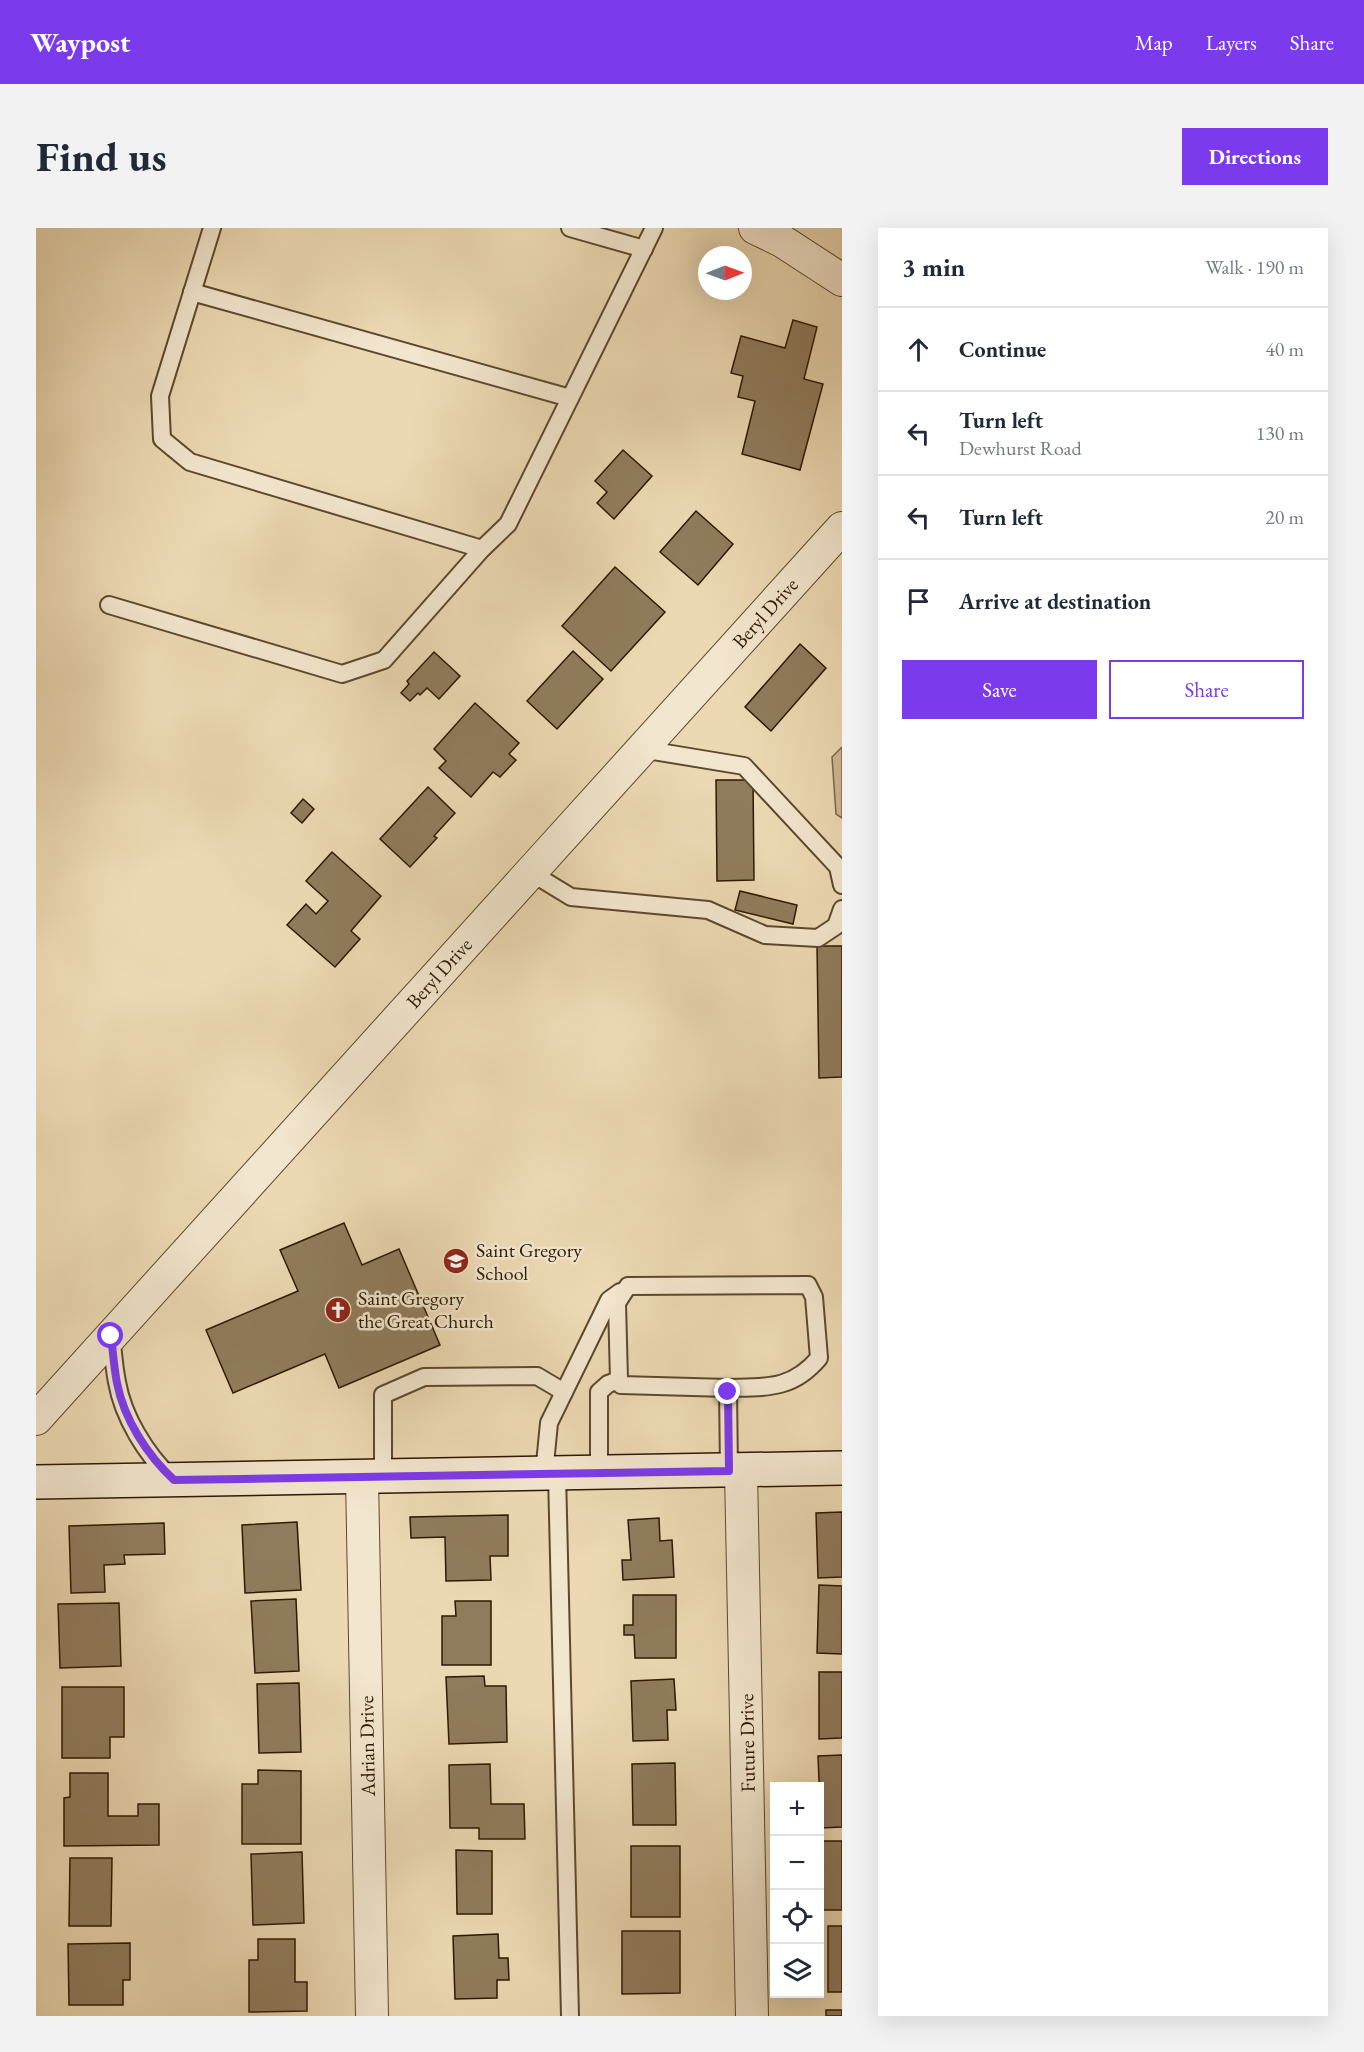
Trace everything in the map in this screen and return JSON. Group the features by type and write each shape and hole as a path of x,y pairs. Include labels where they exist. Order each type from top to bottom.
{"street":[{"path":"755,228 782,241 842,280"},
{"name":"Beryl Drive","path":"36,1419 842,528"},
{"path":"36,1482 842,1468"},
{"name":"Future Drive","path":"735,1471 752,2016"},
{"name":"Adrian Drive","path":"372,1477 372,2016"}],"lane":[{"path":"212,228 160,396 162,439 190,462 482,549"},
{"path":"570,228 644,249"},
{"path":"109,605 342,674 384,660 482,549 508,524 654,228"},
{"path":"192,292 570,398"},
{"path":"641,749 744,766 838,867 842,885"},
{"path":"530,872 571,897 708,910 765,935 819,938 836,926 842,909"},
{"path":"570,2016 549,1423 609,1300 628,1286 808,1285 814,1297 819,1358 810,1369 776,1386 728,1388 621,1385 617,1303 628,1286"},
{"path":"111,1336 117,1383 123,1403 136,1431 158,1465 174,1480"},
{"path":"372,1477 383,1395 424,1377 537,1376 564,1392"},
{"path":"599,1473 599,1392 608,1384 619,1380"},
{"path":"728,1388 735,1471"}],"shaded area":[{"path":"842,747 842,818 836,814 832,757"}],"building":[{"path":"793,320 817,327 804,379 823,384 800,470 742,454 755,401 738,397 743,376 731,373 741,336 785,348"},
{"path":"623,450 652,476 614,519 597,503 607,492 595,481"},
{"path":"696,511 733,544 698,585 660,552"},
{"path":"615,567 665,612 611,671 562,626"},
{"path":"800,644 826,668 771,731 745,707"},
{"path":"573,651 603,679 557,729 527,701"},
{"path":"434,652 460,676 439,699 427,688 410,701 401,693 409,684 407,681"},
{"path":"475,703 519,743 509,754 516,760 500,777 493,772 471,797 439,768 446,761 434,749"},
{"path":"716,780 753,780 754,880 717,881"},
{"path":"428,787 455,813 434,836 437,838 410,867 380,839"},
{"path":"303,799 314,809 302,823 291,813"},
{"path":"332,852 381,896 351,931 360,939 335,967 287,925 306,904 316,914 328,901 306,881"},
{"path":"740,891 797,905 793,924 735,910"},
{"path":"817,946 842,946 842,1077 819,1078"},
{"name":"Saint Gregory the Great Church","path":"344,1223 362,1265 399,1249 440,1345 339,1388 325,1354 233,1393 206,1330 298,1291 280,1250"},
{"path":"842,1512 842,1577 818,1578 816,1513"},
{"path":"508,1515 508,1556 490,1556 491,1580 446,1581 445,1537 411,1538 410,1517"},
{"path":"659,1518 660,1541 672,1540 674,1577 623,1580 622,1560 631,1560 628,1520"},
{"path":"297,1522 301,1590 245,1593 242,1525"},
{"path":"164,1523 165,1554 124,1555 125,1564 104,1565 105,1592 71,1593 69,1526"},
{"path":"819,1585 842,1586 842,1654 817,1653"},
{"path":"633,1595 676,1595 676,1658 635,1658 634,1635 624,1635 624,1625 633,1625"},
{"path":"296,1599 299,1671 255,1673 251,1601"},
{"path":"455,1601 491,1601 491,1665 442,1665 442,1616 456,1616"},
{"path":"119,1603 121,1666 60,1668 58,1604"},
{"path":"819,1672 842,1672 842,1738 819,1739"},
{"path":"484,1676 485,1686 506,1686 507,1742 449,1744 446,1677"},
{"path":"674,1679 676,1710 667,1710 668,1740 633,1741 631,1681"},
{"path":"299,1683 301,1752 259,1753 257,1684"},
{"path":"62,1687 124,1687 124,1737 110,1737 110,1758 62,1758"},
{"path":"842,1755 842,1827 824,1828 824,1782 819,1782 818,1756"},
{"path":"675,1763 676,1825 633,1825 632,1764"},
{"path":"490,1764 491,1804 524,1804 525,1839 479,1839 479,1828 450,1828 449,1765"},
{"path":"258,1770 301,1771 301,1844 242,1844 242,1784 258,1784"},
{"path":"70,1773 108,1773 108,1816 138,1816 138,1804 159,1804 159,1845 64,1846 64,1798 70,1797"},
{"path":"824,1841 842,1841 842,1910 824,1910"},
{"path":"631,1846 680,1846 680,1917 631,1917"},
{"path":"456,1850 492,1851 492,1914 457,1914"},
{"path":"302,1852 304,1923 253,1925 251,1854"},
{"path":"70,1858 112,1858 111,1926 69,1926"},
{"path":"828,1926 842,1926 842,1992 828,1992"},
{"path":"622,1931 680,1931 680,1993 622,1994"},
{"path":"498,1934 499,1958 508,1958 509,1980 497,1980 497,1998 455,1999 453,1936"},
{"path":"258,1939 295,1939 295,1982 307,1982 307,2011 249,2012 249,1960 258,1960"},
{"path":"130,1943 130,1980 123,1980 123,2005 69,2005 68,1944"},
{"path":"826,2010 842,2010 842,2016 826,2016"}],"place":[{"name":"Saint Gregory School","path":"456,1261"},
{"name":"Saint Gregory the Great Church","path":"338,1310"}],"route":[{"path":"111,1336 117,1383 123,1403 136,1431 158,1465 174,1480 729,1471 728,1392"}]}
